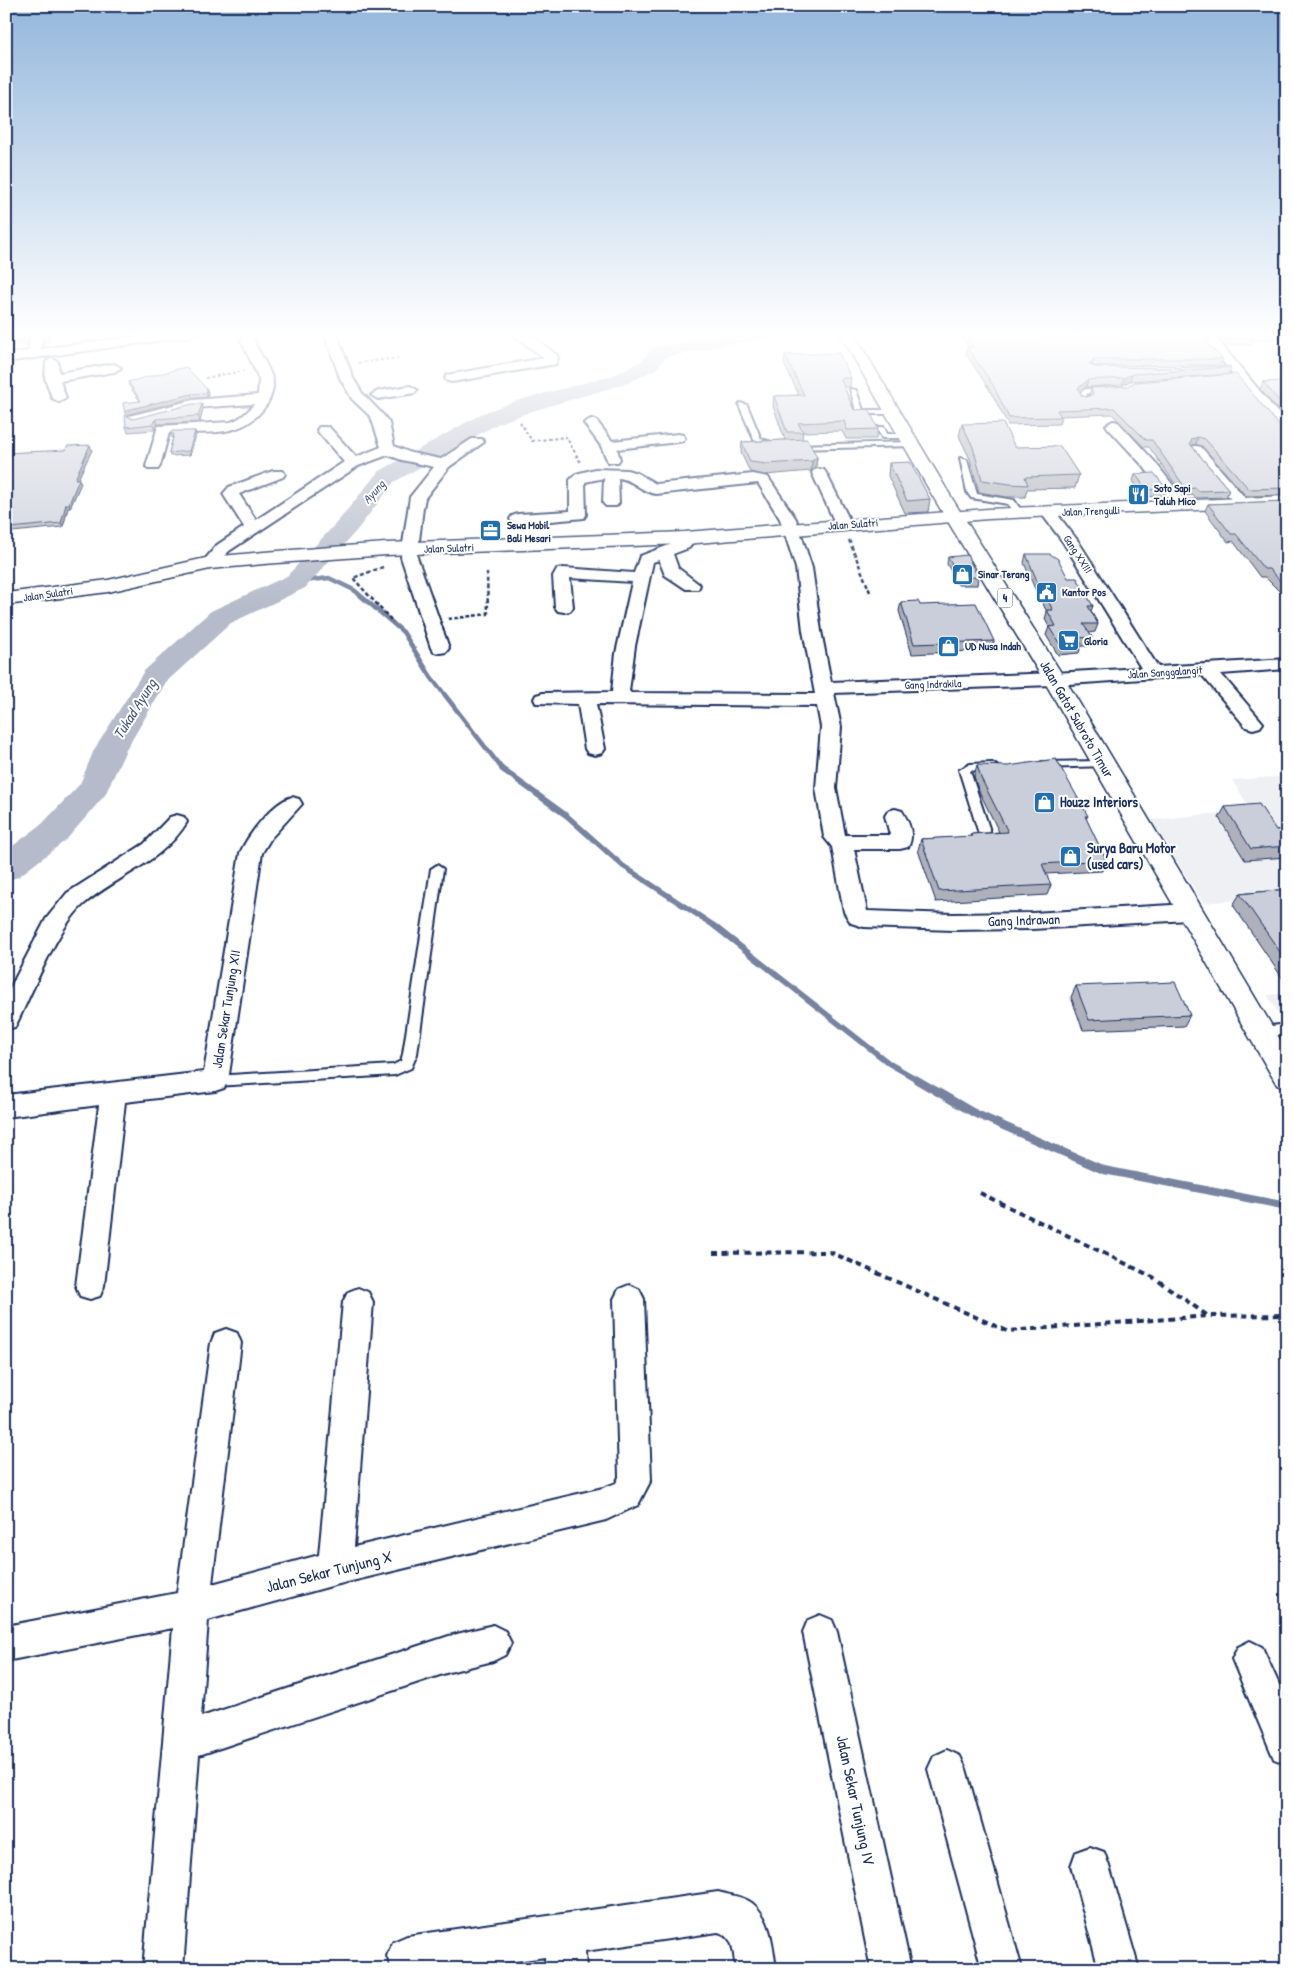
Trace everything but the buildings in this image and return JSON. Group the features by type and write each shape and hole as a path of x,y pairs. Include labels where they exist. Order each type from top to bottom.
{"main road":[{"name":"4","path":"899,424 908,440 964,516"},
{"name":"Jalan Trengulli","path":"964,516 1287,501"},
{"name":"Jalan Sulatri","path":"6,599 108,586 210,563 264,558 386,550 410,553 685,538 964,516"},
{"name":"Jalan Gatot Subroto Timur","path":"964,516 1049,679 1102,764 1287,1077"}],"street":[{"path":"153,466 162,430 241,424"},
{"path":"382,424 386,443 396,452 444,464"},
{"path":"593,424 608,446 613,474 612,503"},
{"path":"1113,425 1149,464 1182,507"},
{"path":"324,430 353,463"},
{"path":"608,446 678,438"},
{"path":"440,648 410,553 418,496 444,464 477,442"},
{"path":"1196,450 1242,503"},
{"path":"210,563 223,548 353,463 396,452"},
{"path":"819,473 844,525"},
{"path":"253,528 231,494 234,490 278,474"},
{"path":"518,519 578,515 577,480 588,474 632,476 645,486 656,489 753,478 763,480 782,509 792,529 804,568 812,631 831,727 826,788 834,834 837,841 842,842 900,842 901,833 895,816"},
{"name":"Gang XXIII","path":"1049,512 1073,546 1153,673"},
{"path":"625,698 620,692 623,666 627,640 640,599 641,578 646,559 683,545 685,538"},
{"path":"664,551 671,571 692,585"},
{"path":"564,607 561,576 563,574 641,578"},
{"name":"Jalan Sanggalangit","path":"1049,679 1287,664"},
{"path":"1207,669 1253,723"},
{"name":"Gang Indrakila","path":"544,699 625,698 689,702 1049,679"},
{"path":"586,698 595,749"},
{"name":"Jalan Sekar Tunjung XII","path":"6,1106 215,1081 251,853 265,831 292,804"},
{"path":"6,1020 54,925 75,899 152,850 177,822"},
{"name":"Gang Indrawan","path":"842,842 856,912 859,917 864,919 1014,922 1189,912"},
{"path":"90,1286 113,1093"},
{"name":"Jalan Sekar Tunjung X","path":"6,1644 192,1607 335,1568 606,1504 627,1494 635,1480 629,1299"},
{"path":"335,1568 358,1302"},
{"path":"163,1969 192,1607 226,1343"},
{"name":"Jalan Sekar Tunjung IV","path":"820,1632 891,1969"},
{"path":"181,1742 450,1654 493,1643"},
{"path":"1250,1659 1287,1746"},
{"path":"947,1769 1002,1969"},
{"path":"1090,1866 1119,1969"},
{"path":"407,1956 564,1951 718,1912 738,1917 750,1933 756,1969"}],"lane":[{"path":"751,424 758,440 770,446 791,447 908,440"},
{"path":"881,429 883,436 908,440"},
{"path":"963,460 971,492 981,498 1011,502 1019,513"},
{"path":"964,516 981,498"},
{"path":"1034,766 1102,764"},
{"path":"986,836 964,770 970,767 1007,766"},
{"path":"215,1081 395,1070 406,1064 410,1054 437,869"},
{"path":"1260,1032 1287,1029"}],"path":[{"path":"521,424 532,441 566,437 588,474"},
{"path":"844,525 870,592"},
{"path":"393,622 353,578 410,553"},
{"path":"430,621 488,614 487,573"},
{"path":"980,1193 1153,1277 1208,1316"},
{"path":"713,1254 830,1252 1007,1331 1208,1316 1287,1316"}],"shaded area":[{"path":"1287,776 1287,896 1203,903 1151,820 1251,810 1232,780"},
{"path":"1287,993 1287,1027 1267,995"}],"waterway":[{"name":"Ayung","path":"6,869 54,832 94,788 110,750 154,677 221,617 296,582 348,525 386,477 479,424"},
{"path":"296,582 329,578 354,590 403,632 431,677 503,769"},
{"path":"503,769 567,816 623,866 713,925 890,1064 920,1081"},
{"path":"917,1080 974,1113 1104,1170 1287,1206"}],"place":[{"name":"Soto Sapi Taluh Mico","path":"1138,494"},
{"name":"Sewa Mobil Bali Mesari","path":"491,531"},
{"name":"Sinar Terang","path":"962,574"},
{"name":"Kantor Pos","path":"1046,592"},
{"name":"Gloria","path":"1068,641"},
{"name":"UD Nusa Indah","path":"949,646"},
{"name":"Houzz Interiors","path":"1044,802"},
{"name":"Surya Baru Motor (used cars)","path":"1071,856"}],"water label":[{"name":"Tukad Ayung","path":"135,709"}]}
